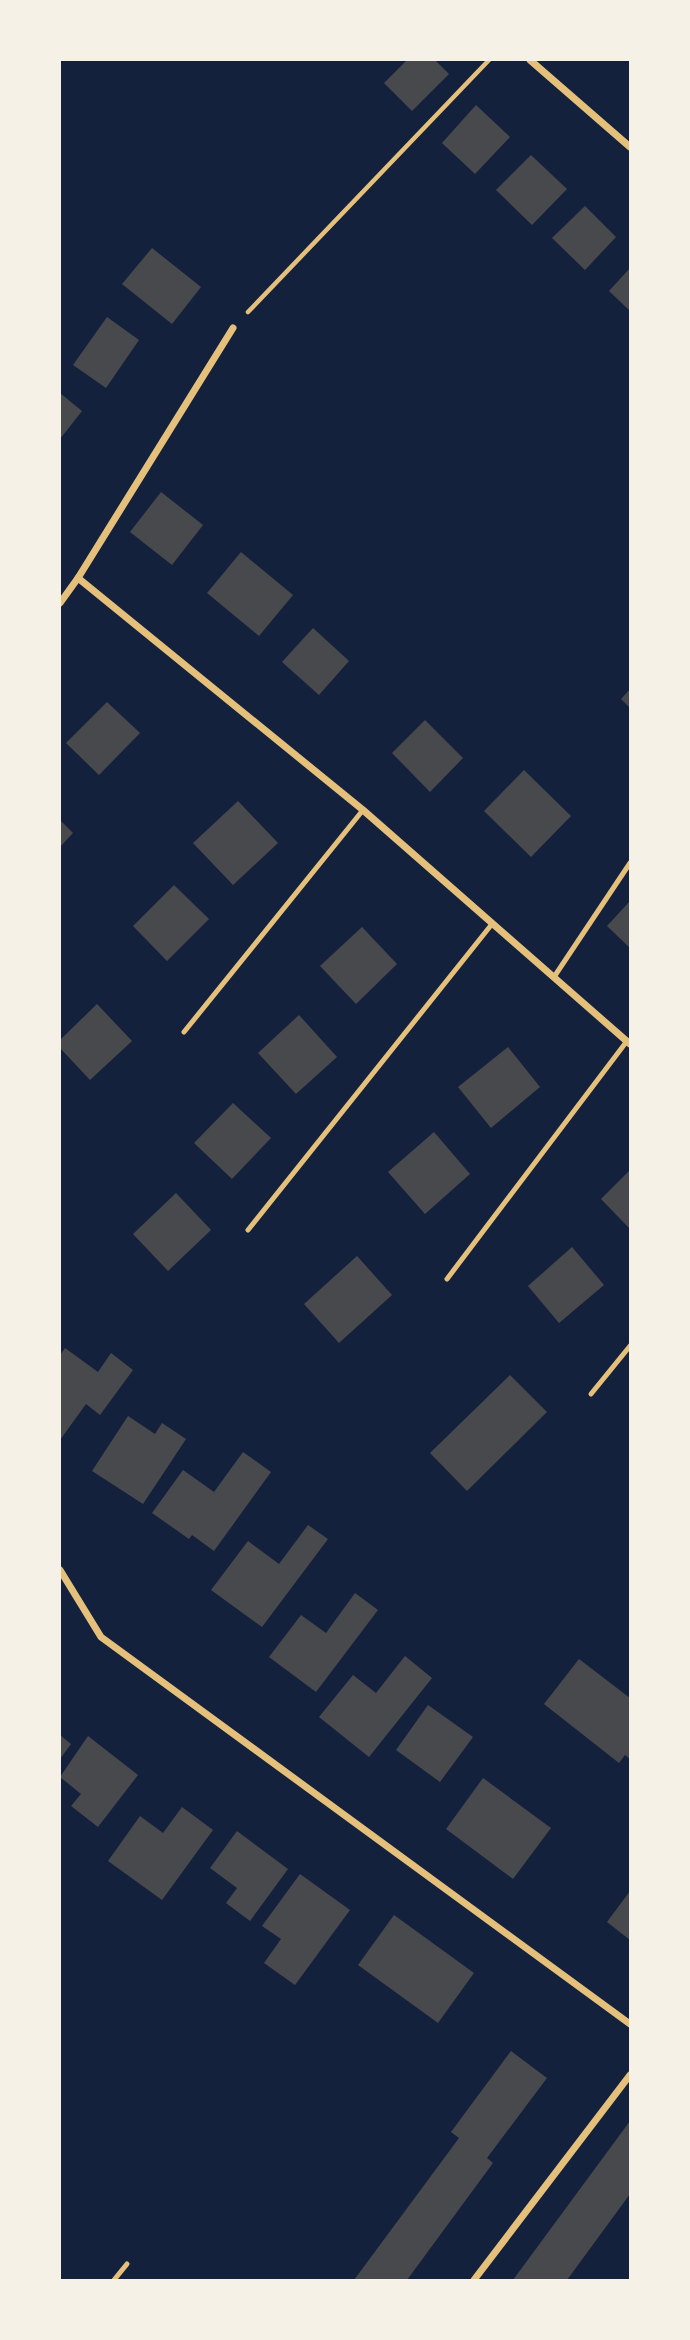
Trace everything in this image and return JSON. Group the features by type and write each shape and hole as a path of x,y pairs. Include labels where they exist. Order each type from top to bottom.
{"street":[{"path":"530,60 631,147"},
{"path":"60,603 233,328"},
{"path":"78,578 362,810 629,1043"},
{"path":"60,1570 101,1637 631,2024"},
{"path":"474,2280 631,2075"}],"lane":[{"path":"184,1032 362,810"},
{"path":"554,977 631,863"},
{"path":"247,1230 492,924"},
{"path":"447,1279 629,1043"},
{"path":"591,1394 631,1346"},
{"path":"114,2280 127,2264"}],"path":[{"path":"233,328 489,60"}],"building":[{"path":"407,60 435,60 449,74 412,111 384,83"},
{"path":"476,105 510,137 475,174 442,143"},
{"path":"531,155 567,189 532,225 496,190"},
{"path":"585,206 616,237 585,270 552,238"},
{"path":"152,248 201,287 172,324 122,284"},
{"path":"630,268 630,311 609,291"},
{"path":"107,317 139,340 106,388 73,365"},
{"path":"60,393 82,411 60,439"},
{"path":"161,492 203,525 172,565 130,532"},
{"path":"241,552 293,595 259,636 207,593"},
{"path":"313,628 349,661 319,695 282,662"},
{"path":"630,689 630,708 621,699"},
{"path":"107,702 140,733 99,775 66,743"},
{"path":"425,720 463,758 430,792 392,753"},
{"path":"524,770 571,816 531,857 484,811"},
{"path":"238,801 278,843 233,885 193,843"},
{"path":"60,820 73,833 60,847"},
{"path":"174,885 209,919 167,961 133,926"},
{"path":"630,901 630,948 607,926"},
{"path":"362,927 397,964 356,1004 320,966"},
{"path":"97,1004 132,1041 90,1080 60,1048 60,1040"},
{"path":"299,1015 337,1057 296,1094 258,1053"},
{"path":"508,1047 540,1087 491,1128 458,1087"},
{"path":"233,1103 271,1138 232,1179 194,1143"},
{"path":"434,1132 470,1174 425,1214 388,1172"},
{"path":"630,1170 630,1229 601,1199"},
{"path":"176,1193 211,1230 168,1271 133,1234"},
{"path":"572,1247 604,1285 559,1323 528,1286"},
{"path":"357,1256 392,1295 339,1343 304,1304"},
{"path":"65,1348 98,1372 111,1353 133,1370 100,1415 86,1404 60,1440 60,1355"},
{"path":"510,1375 547,1412 467,1491 430,1453"},
{"path":"128,1416 155,1434 162,1423 186,1439 143,1504 92,1471"},
{"path":"243,1452 271,1472 214,1551 192,1535 189,1539 152,1513 183,1470 214,1492"},
{"path":"308,1525 328,1539 262,1627 211,1590 248,1541 279,1564"},
{"path":"355,1593 378,1610 316,1692 269,1657 301,1615 326,1633"},
{"path":"405,1656 432,1678 369,1757 319,1717 353,1675 376,1693"},
{"path":"579,1659 630,1698 630,1759 625,1755 619,1763 544,1704"},
{"path":"428,1705 473,1737 440,1782 396,1750"},
{"path":"60,1735 71,1744 60,1759"},
{"path":"88,1736 138,1775 98,1827 71,1806 81,1794 60,1777"},
{"path":"483,1778 551,1828 513,1879 446,1829"},
{"path":"182,1807 213,1830 162,1900 108,1861 140,1816 163,1833"},
{"path":"237,1831 288,1869 250,1921 226,1903 237,1888 210,1868"},
{"path":"300,1874 350,1910 295,1985 264,1963 281,1939 262,1926"},
{"path":"630,1891 630,1940 607,1922"},
{"path":"394,1915 474,1973 438,2023 358,1965"},
{"path":"511,2051 547,2078 487,2158 493,2163 407,2280 354,2280 459,2138 451,2132"},
{"path":"630,2121 630,2194 567,2280 513,2280"}]}
